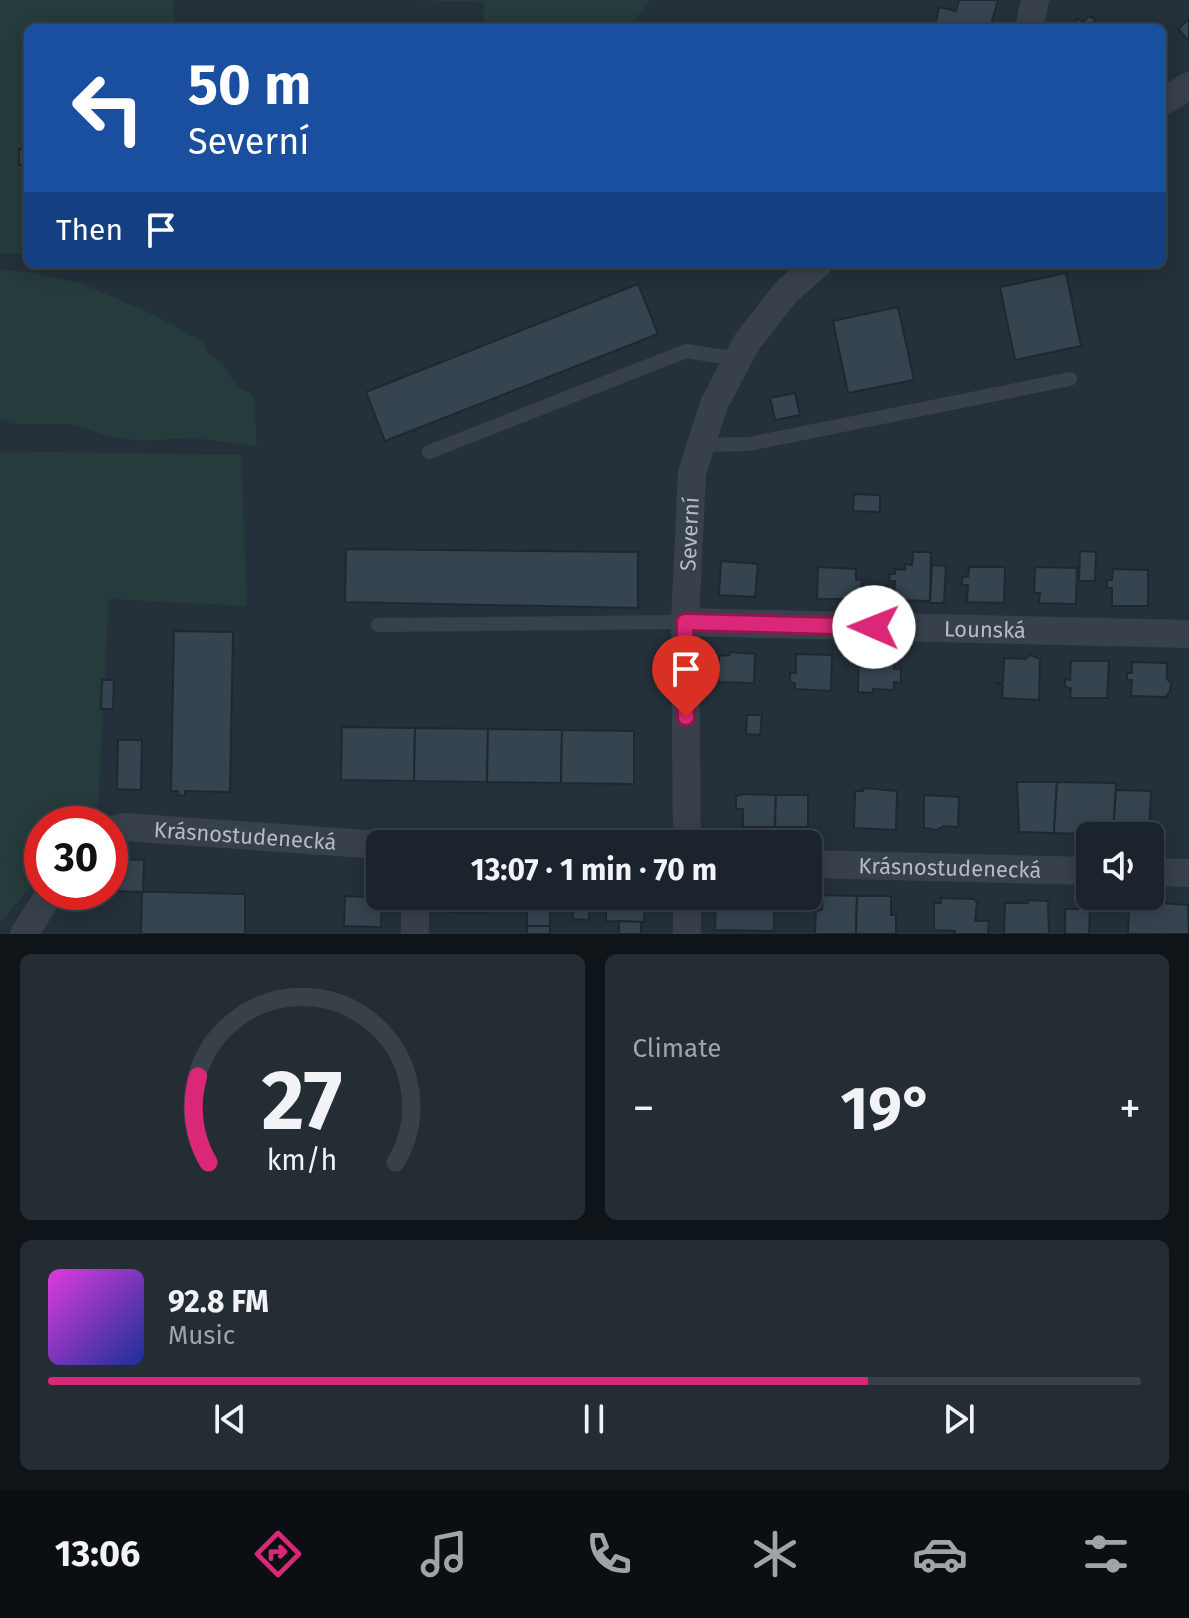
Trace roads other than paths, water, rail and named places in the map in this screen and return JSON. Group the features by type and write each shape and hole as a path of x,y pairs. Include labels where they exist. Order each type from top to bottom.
{"street":[{"path":"1030,24 1035,0"},
{"path":"1166,100 1189,86"},
{"name":"Severní","path":"687,830 685,622 692,473 714,404 747,342 786,292 813,268"},
{"name":"Lounská","path":"685,622 1189,634"},
{"name":"Krásnostudenecká","path":"128,827 366,844"},
{"name":"Krásnostudenecká","path":"822,864 1076,871"},
{"path":"1164,872 1189,873"},
{"path":"24,934 39,910"},
{"path":"415,910 415,934"},
{"path":"687,910 687,934"}],"lane":[{"path":"429,452 686,351 737,359"},
{"path":"701,445 749,444 1070,379"},
{"path":"378,625 685,622"}]}
